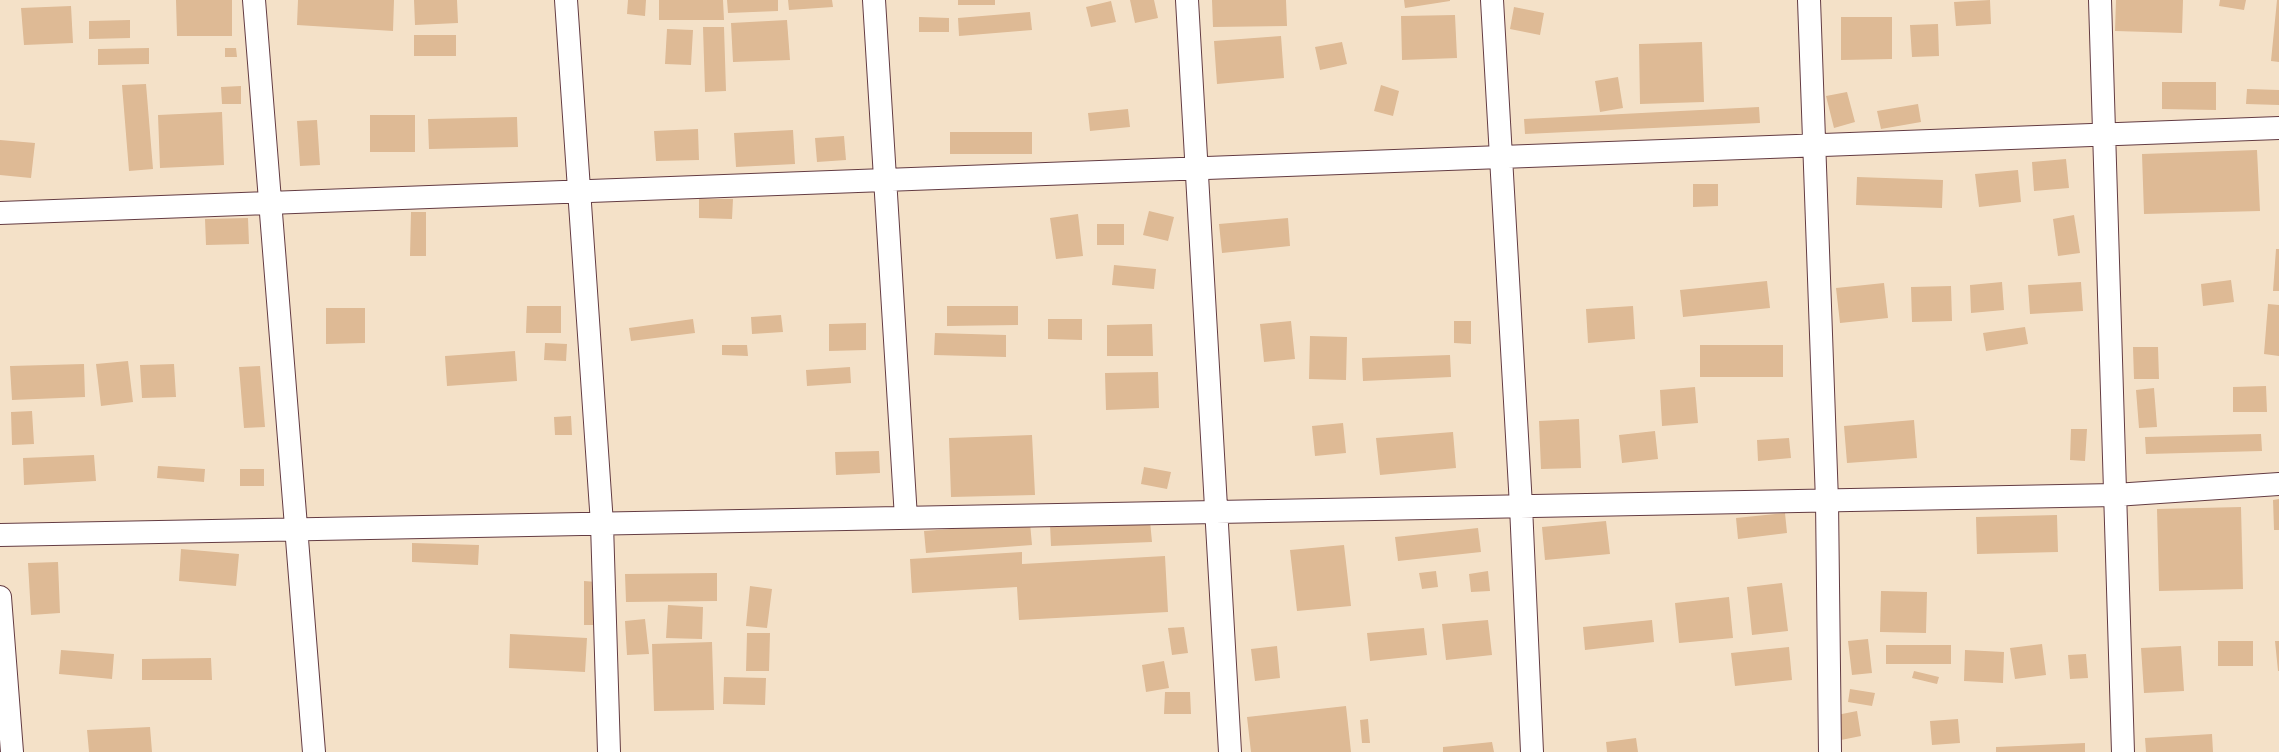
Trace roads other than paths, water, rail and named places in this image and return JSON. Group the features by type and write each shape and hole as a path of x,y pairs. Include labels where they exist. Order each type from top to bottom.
{"street":[{"path":"254,0 314,752"},
{"path":"566,0 602,524 610,752"},
{"path":"874,0 906,518"},
{"path":"1187,0 1230,752"},
{"path":"1492,0 1521,506 1532,752"},
{"path":"1809,0 1813,146 1827,501 1830,752"},
{"path":"2100,0 2123,752"},
{"path":"0,213 2279,128"},
{"path":"0,535 2115,495 2279,484"},
{"path":"0,597 12,752"}]}
